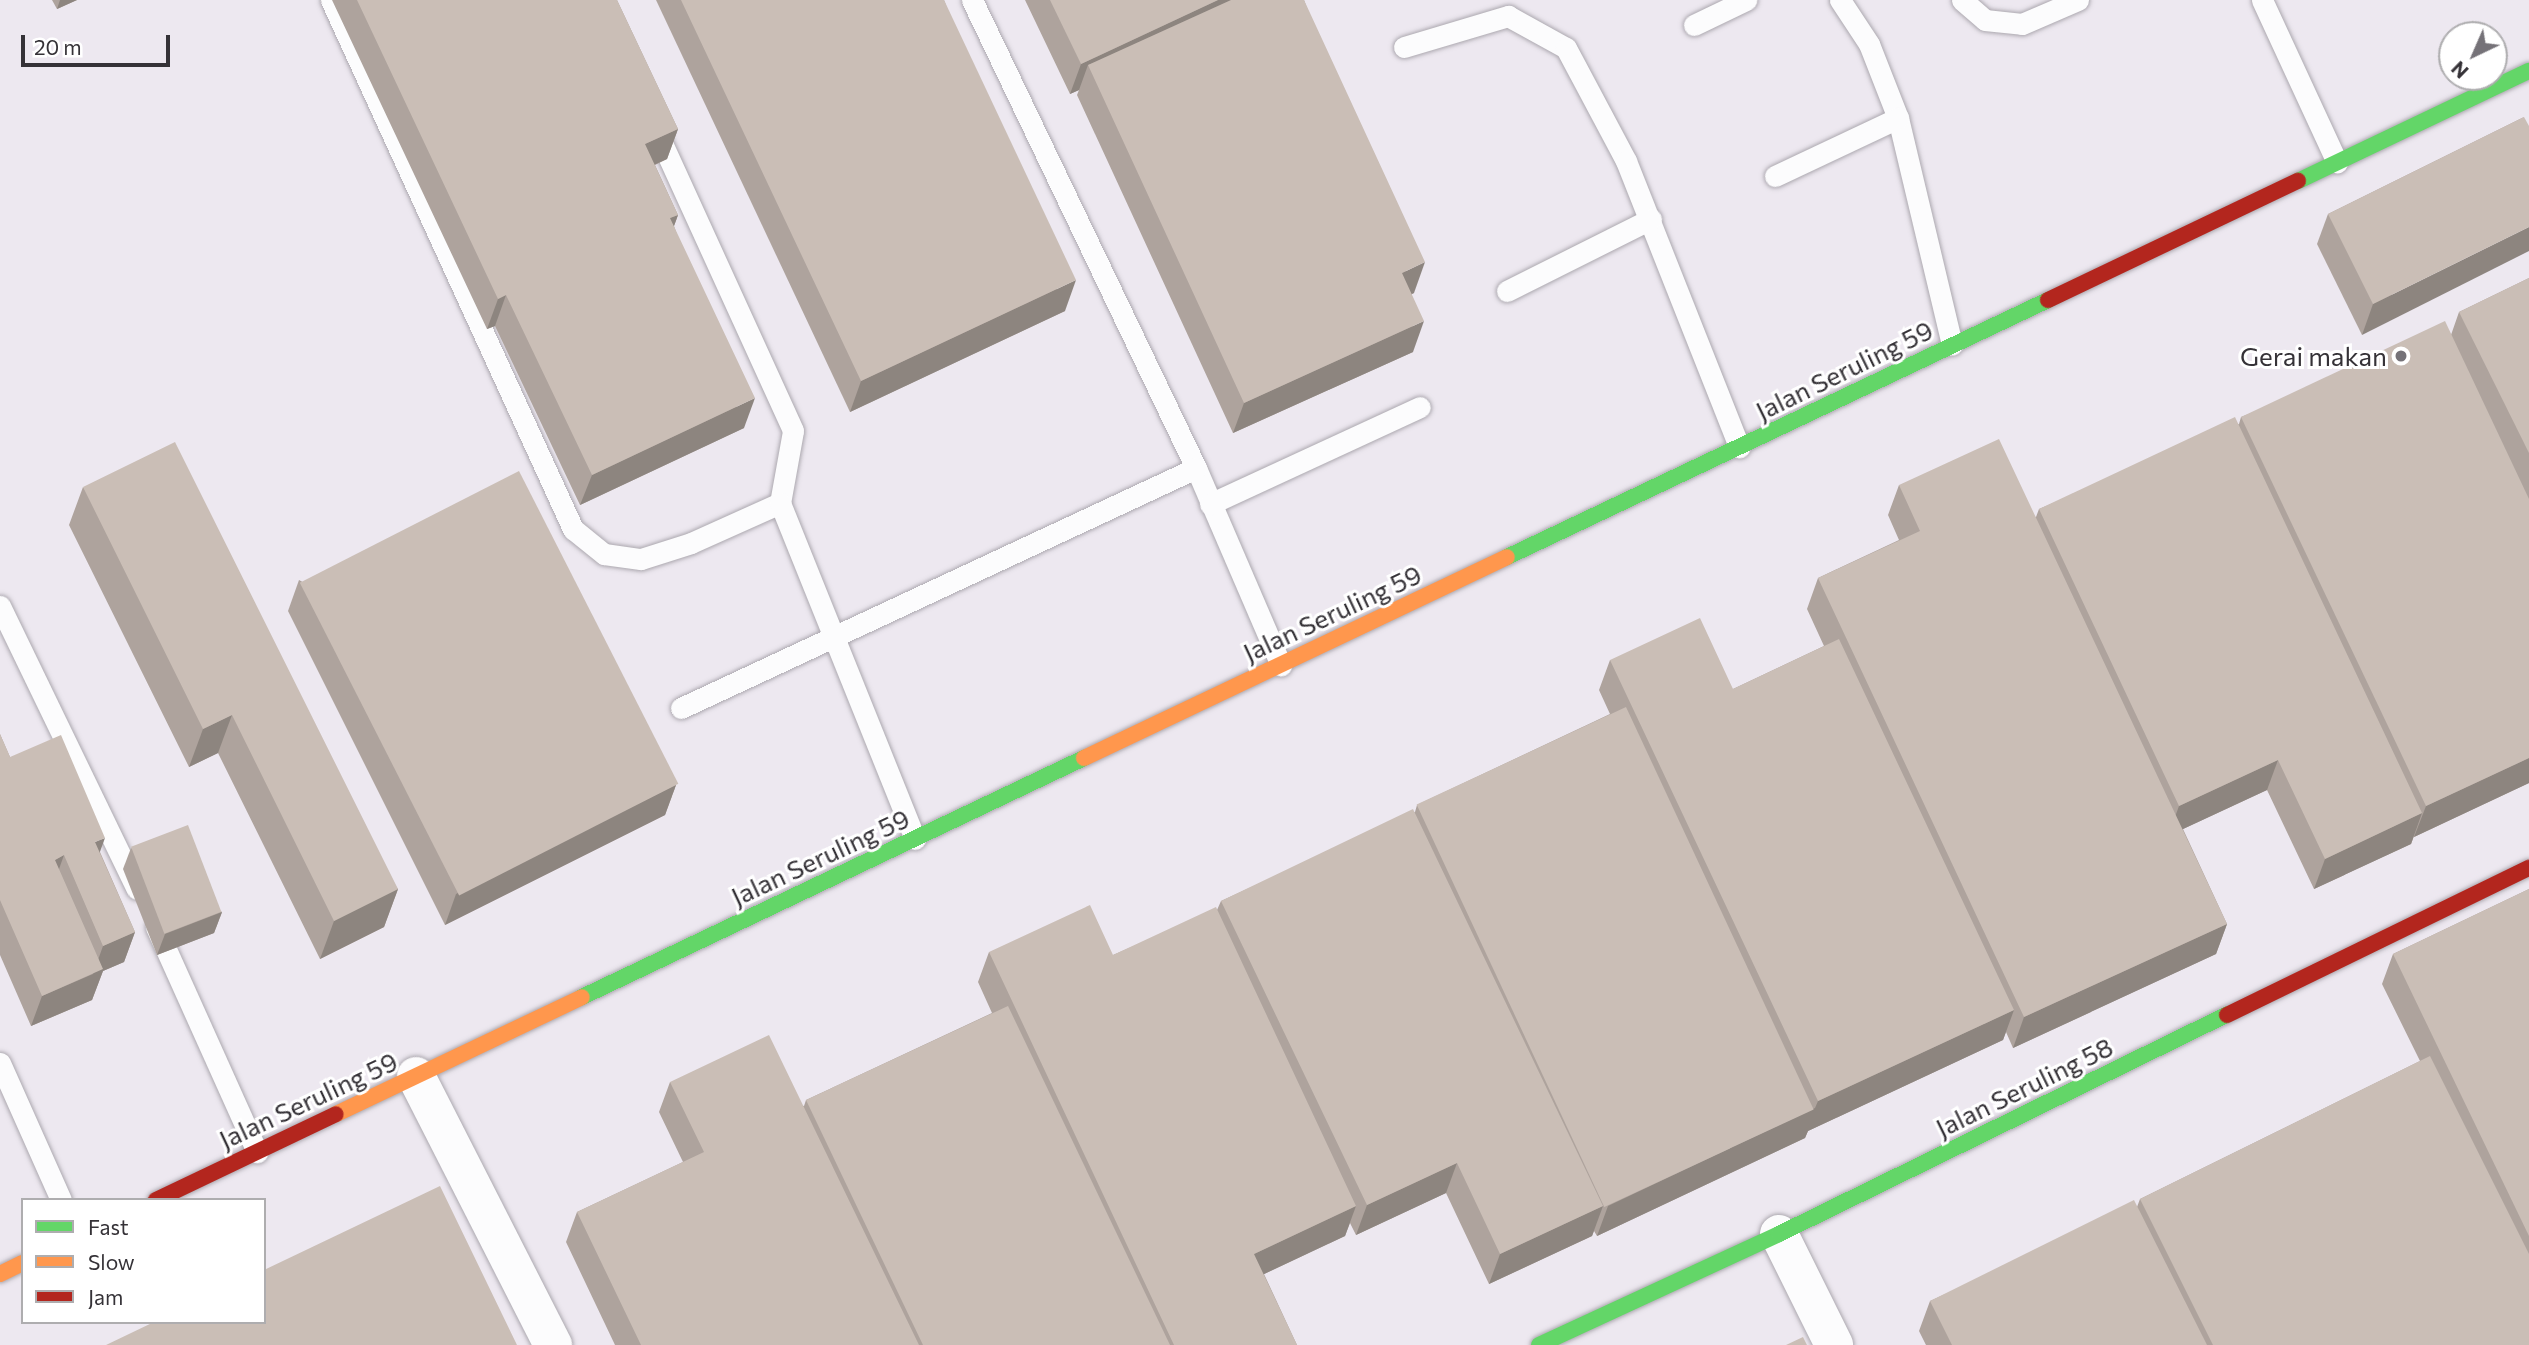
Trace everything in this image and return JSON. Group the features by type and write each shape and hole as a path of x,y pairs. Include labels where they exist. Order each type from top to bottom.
{"main road":[{"name":"Jalan Seruling 59","path":"160,1198 2529,71"},
{"name":"Jalan Seruling 58","path":"1539,1345 1779,1234 2529,868"},
{"path":"0,1274 21,1264"}],"street":[{"path":"416,1076 553,1345"},
{"path":"1779,1234 1834,1345"}],"lane":[{"path":"331,0 573,529 604,554 641,559 691,543 780,503"},
{"path":"972,0 1196,468 1281,665"},
{"path":"1694,25 1746,0"},
{"path":"1840,0 1869,44 1898,118 1952,345"},
{"path":"1962,0 1986,20 2022,24 2078,0"},
{"path":"2262,0 2337,162"},
{"path":"1404,47 1508,16 1566,48 1626,161 1739,447"},
{"path":"649,114 793,431 780,503 915,839"},
{"path":"1775,176 1898,118"},
{"path":"1507,291 1651,219"},
{"path":"1210,504 1420,407"},
{"path":"681,709 1196,468"},
{"path":"0,606 182,981 257,1152"},
{"path":"0,1063 60,1198"}],"building":[{"path":"357,0 617,0 678,129 645,144 678,215 670,218 755,398 592,475 506,295 498,299"},
{"path":"681,0 944,0 1076,280 861,381"},
{"path":"1050,0 1218,0 1081,64"},
{"path":"1231,0 1304,0 1425,262 1402,273 1424,321 1244,403 1088,65"},
{"path":"2524,117 2529,126 2529,227 2373,304 2328,214"},
{"path":"2529,278 2529,453 2459,312"},
{"path":"2445,321 2529,499 2529,758 2426,806 2241,417"},
{"path":"2235,417 2422,813 2325,859 2278,760 2179,806 2039,509"},
{"path":"1999,439 2227,924 2024,1017 1818,578 1920,531 1899,485"},
{"path":"175,442 398,889 334,921 232,715 203,729 83,487"},
{"path":"519,471 678,784 459,895 300,583"},
{"path":"1700,618 1733,689 1839,639 2014,1010 1818,1101 1610,660"},
{"path":"1626,707 1814,1109 1604,1207 1417,805"},
{"path":"0,734 10,757 61,735 105,838 95,842 135,932 103,946 64,855 55,860 103,969 42,996 0,900"},
{"path":"1413,809 1603,1206 1500,1254 1457,1163 1367,1205 1221,901"},
{"path":"188,825 221,912 164,934 131,847"},
{"path":"2529,889 2529,1236 2393,954"},
{"path":"1090,905 1113,955 1216,907 1356,1206 1254,1254 1297,1345 1174,1345 989,952"},
{"path":"1008,1006 1170,1345 923,1345 806,1100"},
{"path":"769,1035 919,1345 641,1345 577,1212 704,1152 670,1082"},
{"path":"2430,1056 2529,1254 2529,1345 2213,1345 2140,1199"},
{"path":"440,1186 517,1345 106,1345 150,1324 266,1324 266,1269"},
{"path":"2134,1200 2207,1345 1952,1345 1930,1301"},
{"path":"1803,1337 1807,1345 1786,1345"}],"traffic: fast":[{"path":"2298,181 2529,71"},
{"path":"1507,557 2048,300"},
{"path":"582,997 1084,758"},
{"path":"1539,1345 1779,1234 2227,1015"}],"traffic: slow":[{"path":"1084,758 1507,557"},
{"path":"336,1114 582,997"},
{"path":"0,1274 21,1264"}],"traffic: jam":[{"path":"2048,300 2298,181"},
{"path":"2227,1015 2529,868"},
{"path":"160,1198 336,1114"}],"place":[{"name":"Gerai makan","path":"2401,356"}]}
